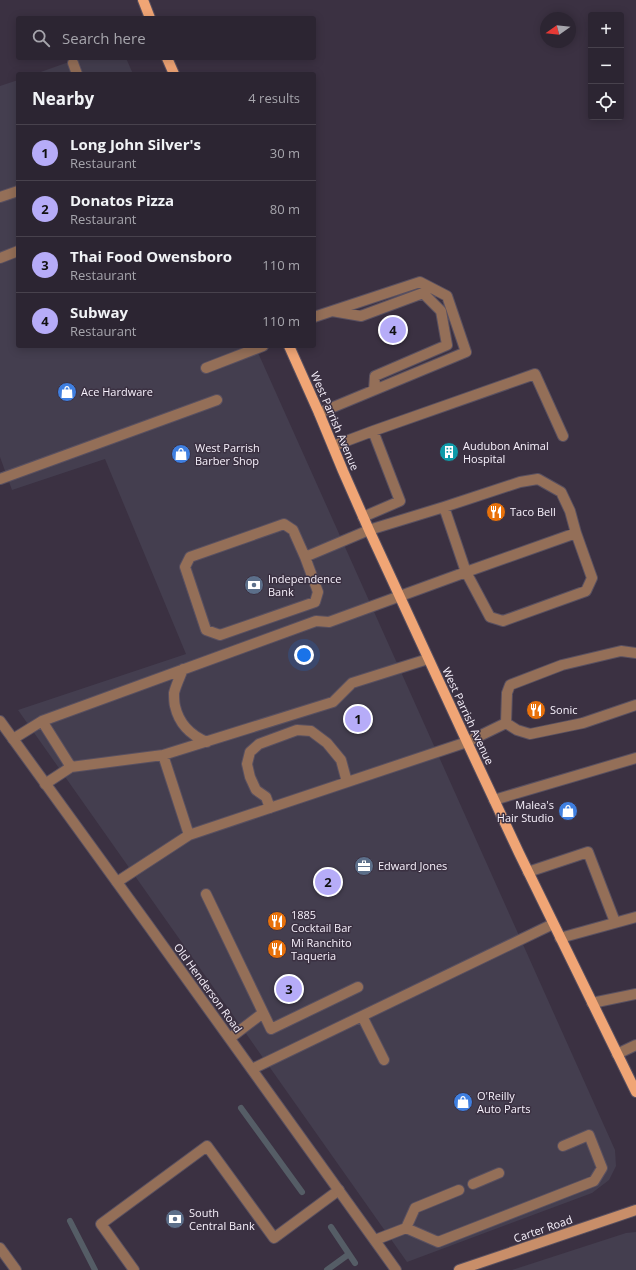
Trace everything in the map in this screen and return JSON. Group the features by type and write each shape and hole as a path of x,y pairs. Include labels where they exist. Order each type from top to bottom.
{"main road":[{"path":"143,0 149,16"},
{"path":"168,60 173,72"},
{"name":"West Parrish Avenue","path":"290,348 369,530 428,659 528,872 636,1092"},
{"name":"Carter Road","path":"459,1270 636,1210"}],"street":[{"path":"73,63 76,72"},
{"path":"0,197 16,192"},
{"path":"0,258 16,252"},
{"path":"316,316 420,282 447,296 466,352 319,413"},
{"path":"332,310 361,316 423,293 441,310 447,345 375,376 374,390"},
{"path":"206,368 258,348"},
{"path":"333,446 535,374 563,436"},
{"path":"0,480 217,400"},
{"path":"364,517 400,501 373,431"},
{"path":"304,557 369,530 520,482 538,479 561,492 570,511 592,578 586,591 503,621 490,617 466,572 444,507"},
{"path":"284,524 293,530 304,557 318,592 315,602 220,635 206,630 185,567 190,557 284,524"},
{"path":"13,739 42,721 183,669 316,621 329,622 576,533"},
{"path":"506,723 507,694 510,686 562,665 621,651 636,653"},
{"path":"45,784 71,767 163,755 333,702 352,683 428,659"},
{"path":"183,669 174,694 177,713 182,724 187,730 200,740 207,742"},
{"path":"506,723 517,730 530,734 583,723 636,705"},
{"name":"Old Henderson Road","path":"0,721 396,1270"},
{"path":"42,721 71,767"},
{"path":"117,882 189,835 467,742 506,723"},
{"path":"270,808 266,797 256,790 250,777 247,764 250,752 259,744 297,730 311,731 327,743 341,760 348,782"},
{"path":"163,755 189,835"},
{"path":"494,800 636,758"},
{"path":"528,872 588,852 615,922"},
{"path":"206,894 271,1029 358,988"},
{"path":"560,938 636,917"},
{"path":"252,1070 554,924"},
{"path":"592,1003 636,994"},
{"path":"230,1038 263,1013"},
{"path":"362,1016 384,1060"},
{"path":"617,1054 636,1044"},
{"path":"406,1228 438,1242 594,1181 602,1168 589,1135 563,1146"},
{"path":"134,1270 101,1224 207,1146 274,1238 339,1190"},
{"path":"473,1184 499,1173"},
{"path":"375,1240 406,1228 416,1208 459,1190"},
{"path":"0,1248 16,1270"}],"shaded area":[{"path":"74,60 127,60 132,72 41,72"},
{"path":"16,81 16,348 256,348 615,1150 616,1166 609,1180 592,1193 407,1262 18,710 186,654 105,459 12,490 0,457 0,86"},
{"path":"636,1232 636,1270 512,1270 626,1233"}],"waterway":[{"path":"241,1108 302,1192"},
{"path":"70,1221 95,1270"},
{"path":"331,1227 355,1263"},
{"path":"327,1270 349,1254"}],"place":[{"name":"Subway","path":"393,330"},
{"name":"Ace Hardware","path":"67,392"},
{"name":"Audubon Animal Hospital","path":"449,452"},
{"name":"West Parrish Barber Shop","path":"181,454"},
{"name":"Taco Bell","path":"496,512"},
{"name":"Independence Bank","path":"254,585"},
{"name":"Sonic","path":"536,710"},
{"name":"Long John Silver's","path":"358,719"},
{"name":"Malea's Hair Studio","path":"568,811"},
{"name":"Edward Jones","path":"364,866"},
{"name":"Donatos Pizza","path":"328,882"},
{"name":"1885 Cocktail Bar","path":"277,921"},
{"name":"Mi Ranchito Taqueria","path":"277,949"},
{"name":"Thai Food Owensboro","path":"289,989"},
{"name":"O'Reilly Auto Parts","path":"463,1102"},
{"name":"South Central Bank","path":"175,1219"}]}
